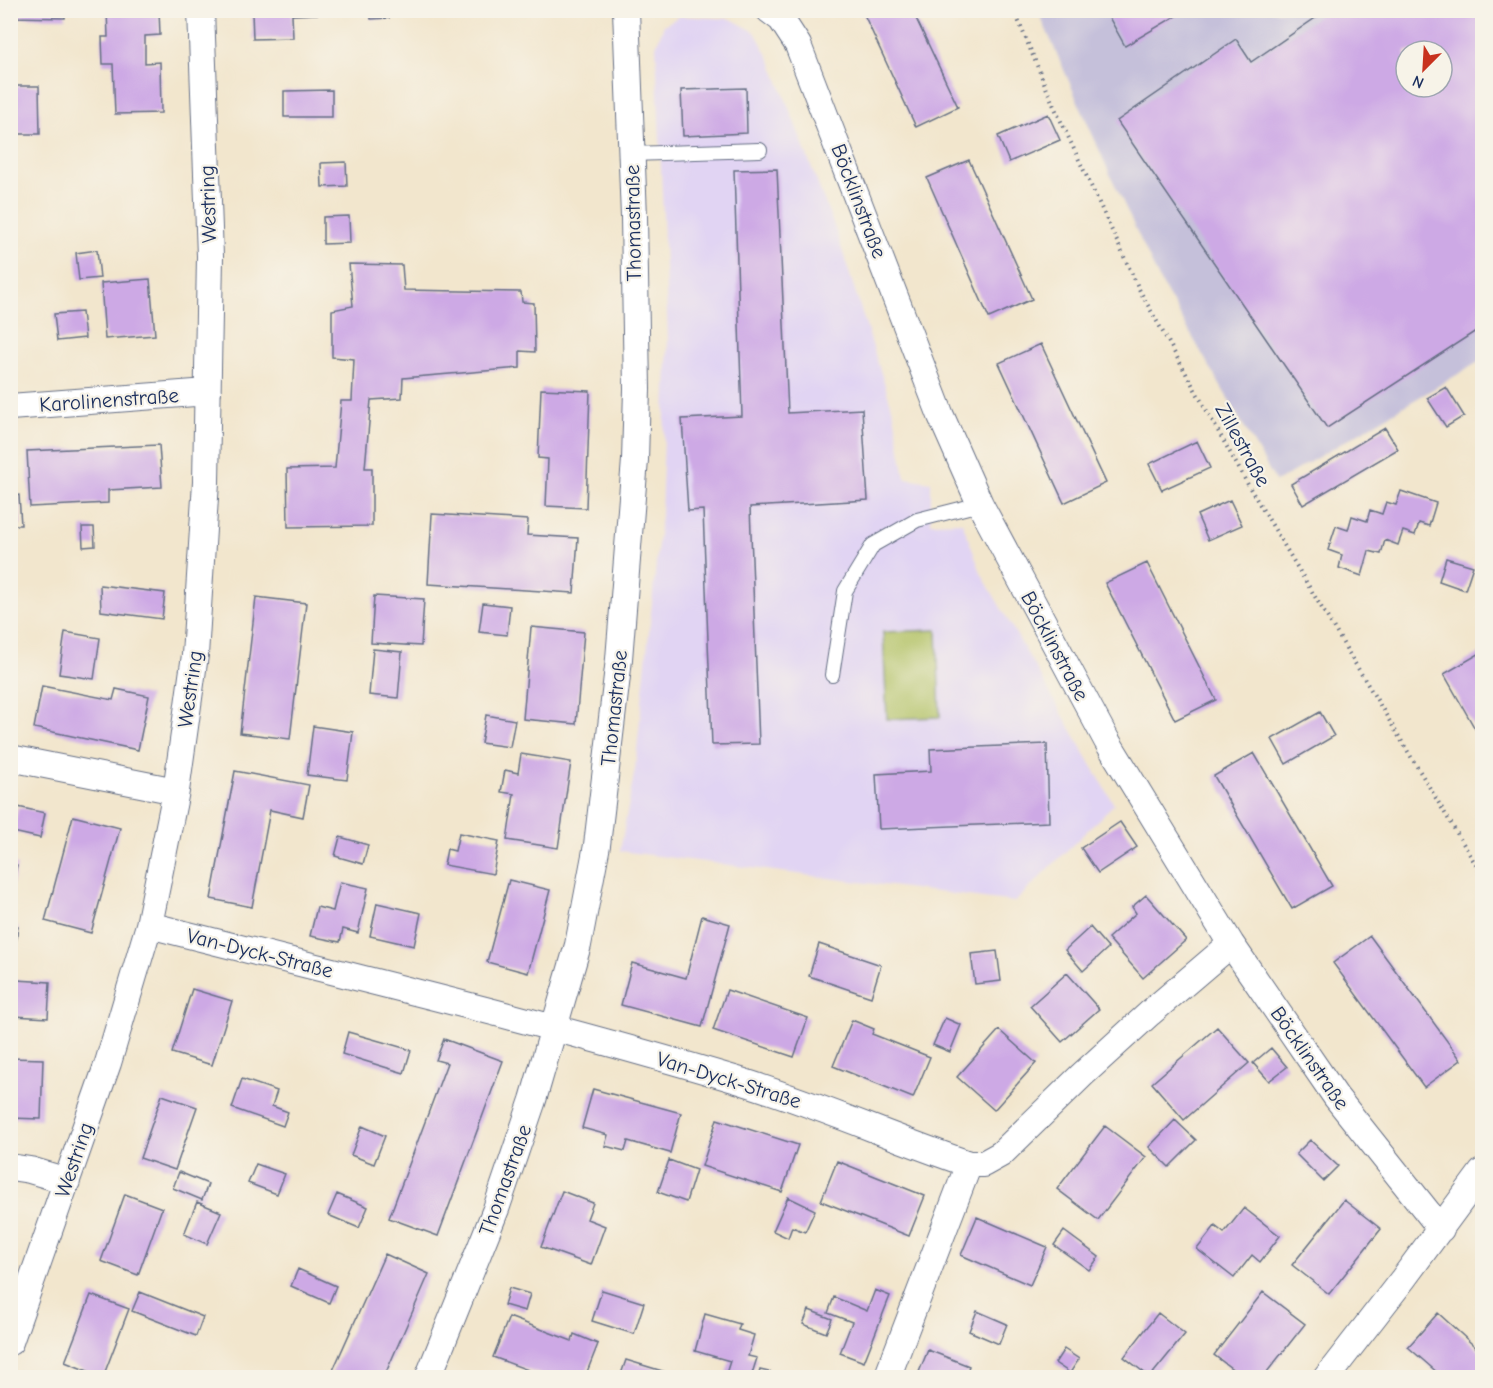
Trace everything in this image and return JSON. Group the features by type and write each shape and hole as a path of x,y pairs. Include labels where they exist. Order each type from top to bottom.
{"street":[{"name":"Westring","path":"10,1342 108,1063 149,926 176,791 195,655 206,494 210,256 201,10"},
{"name":"Thomastraße","path":"428,1377 496,1209 533,1100 578,945 597,845 610,751 635,460 637,389 632,154 626,10"},
{"name":"Böcklinstraße","path":"769,10 781,19 798,45 938,407 980,504 1107,741 1231,944 1336,1097 1441,1228"},
{"name":"Karolinenstraße","path":"10,407 208,392"},
{"path":"10,758 176,791"},
{"name":"Van-Dyck-Straße","path":"149,926 555,1028 735,1080 806,1102 969,1164"},
{"path":"887,1377 969,1164 983,1164 1001,1154 1141,1020 1231,944"},
{"path":"10,1167 30,1170 67,1181"},
{"path":"1326,1377 1482,1172"}],"lane":[{"path":"632,154 759,150"},
{"path":"832,675 845,591 873,545 917,519 980,504"}],"path":[{"name":"Zillestraße","path":"1014,10 1053,104 1140,291 1251,489 1482,875"}],"shaded area":[{"path":"1038,11 1482,11 1482,360 1276,482 1159,279"},
{"path":"680,16 731,19 755,32 771,61 837,234 894,414 905,478 931,482 931,523 962,522 982,575 1114,804 1015,902 620,851 635,769 661,515 668,338 656,46 664,25"}],"green space":[{"path":"937,630 940,717 887,719 883,632"}],"building":[{"path":"11,10 65,10 65,18 11,17"},
{"path":"107,10 159,10 160,35 145,36 145,63 160,62 161,113 115,114 113,64 103,64 102,37 108,37"},
{"path":"318,10 318,14 292,15 293,38 253,39 252,12"},
{"path":"370,10 389,10 389,18 371,19"},
{"path":"862,10 912,10 958,107 916,127"},
{"path":"1105,10 1186,10 1125,46"},
{"path":"1327,10 1482,10 1482,327 1327,428 1117,121 1236,39 1251,62"},
{"path":"10,86 39,86 40,134 10,134"},
{"path":"746,88 747,133 683,136 681,90"},
{"path":"332,90 332,117 284,117 284,91"},
{"path":"1048,114 1060,140 1009,162 998,136"},
{"path":"969,160 1032,299 989,318 927,178"},
{"path":"346,162 347,186 322,187 321,163"},
{"path":"777,169 788,413 862,409 868,500 750,507 759,744 712,745 703,510 688,511 682,419 742,416 734,170"},
{"path":"349,216 350,243 323,244 323,217"},
{"path":"97,250 100,278 79,280 76,253"},
{"path":"349,264 402,265 404,290 521,292 522,302 534,303 535,352 520,351 520,368 403,378 402,398 371,400 365,468 372,468 372,526 288,527 287,469 335,468 341,401 352,401 354,359 332,357 332,310 353,306"},
{"path":"150,279 155,335 105,339 101,283"},
{"path":"82,312 85,338 57,341 54,314"},
{"path":"1041,344 1106,483 1064,503 999,363"},
{"path":"1446,387 1464,416 1446,427 1427,398"},
{"path":"541,389 590,391 586,508 546,506 548,459 538,458"},
{"path":"1385,428 1398,449 1303,505 1291,484"},
{"path":"1197,441 1210,468 1162,490 1149,464"},
{"path":"159,445 162,487 108,490 108,503 30,507 27,451"},
{"path":"1401,491 1436,503 1429,526 1419,523 1415,535 1403,531 1398,545 1385,540 1381,554 1369,551 1362,576 1339,568 1342,555 1328,550 1336,526 1348,530 1352,516 1367,521 1370,510 1382,514 1386,502 1396,505"},
{"path":"19,495 21,525 10,525 10,496"},
{"path":"1230,500 1242,525 1208,540 1197,515"},
{"path":"432,514 528,520 527,535 578,538 574,593 428,584"},
{"path":"82,527 94,527 95,546 83,547"},
{"path":"1446,558 1473,566 1465,590 1439,581"},
{"path":"1147,563 1216,700 1175,720 1105,583"},
{"path":"100,585 165,593 162,619 101,611"},
{"path":"374,596 424,599 421,646 371,643"},
{"path":"256,597 306,603 290,739 240,733"},
{"path":"483,603 510,606 507,635 479,632"},
{"path":"531,627 584,632 576,724 523,719"},
{"path":"65,632 100,638 94,679 59,674"},
{"path":"373,649 402,652 398,698 369,695"},
{"path":"1482,652 1482,741 1444,674"},
{"path":"42,686 113,700 116,689 149,696 138,750 34,728"},
{"path":"1320,712 1334,736 1286,764 1272,739"},
{"path":"486,715 515,720 510,747 481,743"},
{"path":"313,726 353,732 347,780 307,775"},
{"path":"1047,744 1049,822 879,829 876,774 931,771 930,749"},
{"path":"1254,753 1332,886 1292,909 1214,776"},
{"path":"521,754 571,762 558,848 507,840 514,794 501,792 505,770 518,773"},
{"path":"235,771 309,785 303,817 270,810 252,907 211,899"},
{"path":"18,807 45,813 40,838 13,832"},
{"path":"73,816 120,828 91,933 45,921"},
{"path":"1120,822 1137,847 1098,873 1081,848"},
{"path":"459,833 499,841 493,874 444,865 447,849 455,851"},
{"path":"340,837 368,845 363,864 335,856"},
{"path":"10,863 17,865 11,891 10,891"},
{"path":"509,880 550,890 528,973 487,962"},
{"path":"340,882 368,888 358,933 343,929 340,942 310,936 317,907 333,911"},
{"path":"1146,895 1186,940 1143,978 1108,938 1136,913 1132,907"},
{"path":"377,903 421,913 414,946 370,936"},
{"path":"702,916 730,924 702,1027 621,1005 632,963 686,978"},
{"path":"10,925 18,926 12,980 10,980"},
{"path":"1090,927 1108,948 1083,971 1065,950"},
{"path":"1370,936 1461,1060 1424,1087 1333,963"},
{"path":"819,944 881,965 871,997 809,976"},
{"path":"997,951 1001,981 975,984 971,954"},
{"path":"1067,973 1099,1009 1062,1042 1030,1006"},
{"path":"16,980 50,982 48,1018 14,1016"},
{"path":"192,989 232,1001 212,1065 172,1053"},
{"path":"727,990 808,1018 794,1057 713,1030"},
{"path":"945,1018 961,1025 950,1052 933,1045"},
{"path":"852,1020 874,1029 872,1034 930,1057 913,1098 833,1066"},
{"path":"1217,1027 1249,1063 1184,1120 1152,1083"},
{"path":"999,1030 1036,1063 994,1110 957,1077"},
{"path":"348,1032 411,1050 404,1073 342,1054"},
{"path":"444,1039 503,1061 438,1236 389,1218 447,1063 436,1060"},
{"path":"1271,1048 1287,1067 1269,1081 1253,1063"},
{"path":"10,1058 43,1059 41,1119 10,1118"},
{"path":"242,1079 277,1091 272,1106 288,1112 283,1126 232,1108"},
{"path":"593,1089 681,1113 670,1153 628,1141 625,1151 605,1146 608,1135 582,1128"},
{"path":"162,1095 197,1107 175,1170 140,1158"},
{"path":"717,1119 798,1145 782,1192 702,1166"},
{"path":"1175,1120 1196,1140 1169,1167 1149,1147"},
{"path":"362,1126 385,1136 374,1164 351,1155"},
{"path":"1105,1126 1146,1157 1098,1220 1057,1189"},
{"path":"1310,1140 1338,1166 1323,1181 1296,1154"},
{"path":"669,1160 696,1170 686,1202 658,1192"},
{"path":"837,1161 925,1196 909,1236 821,1201"},
{"path":"256,1164 285,1174 277,1194 248,1183"},
{"path":"179,1172 208,1184 202,1200 173,1188"},
{"path":"562,1191 593,1203 587,1219 605,1226 591,1265 541,1247"},
{"path":"125,1194 162,1208 138,1275 101,1261"},
{"path":"337,1194 368,1207 359,1228 328,1215"},
{"path":"788,1197 815,1210 805,1232 792,1227 788,1238 773,1231"},
{"path":"1344,1200 1381,1229 1329,1294 1292,1265"},
{"path":"197,1202 221,1212 207,1244 184,1234"},
{"path":"1244,1208 1280,1236 1260,1262 1252,1255 1234,1278 1197,1249 1215,1226 1224,1233"},
{"path":"977,1217 1047,1247 1030,1285 961,1255"},
{"path":"1064,1231 1099,1257 1089,1270 1054,1245"},
{"path":"385,1254 429,1274 384,1377 330,1377"},
{"path":"298,1269 336,1286 329,1303 291,1286"},
{"path":"509,1288 530,1294 525,1311 504,1305"},
{"path":"602,1290 644,1303 634,1334 592,1321"},
{"path":"875,1290 890,1296 864,1362 840,1353 852,1322 828,1313 834,1297 867,1311"},
{"path":"140,1292 203,1317 196,1336 132,1311"},
{"path":"1263,1292 1305,1324 1263,1377 1243,1377 1214,1355"},
{"path":"91,1295 129,1309 103,1377 65,1362"},
{"path":"809,1310 832,1319 826,1333 803,1324"},
{"path":"977,1311 1007,1324 999,1344 969,1331"},
{"path":"1158,1313 1185,1334 1150,1377 1124,1357"},
{"path":"1438,1313 1482,1353 1482,1375 1480,1377 1436,1377 1439,1374 1408,1347"},
{"path":"705,1314 740,1324 738,1330 754,1335 748,1356 757,1358 751,1377 725,1377 730,1361 695,1351"},
{"path":"509,1317 572,1341 574,1334 598,1344 585,1377 547,1377 493,1357"},
{"path":"1064,1349 1079,1359 1070,1373 1055,1363"},
{"path":"928,1350 969,1366 965,1377 917,1377"},
{"path":"626,1360 682,1377 620,1377"},
{"path":"760,1370 782,1375 781,1377 758,1377"}]}
